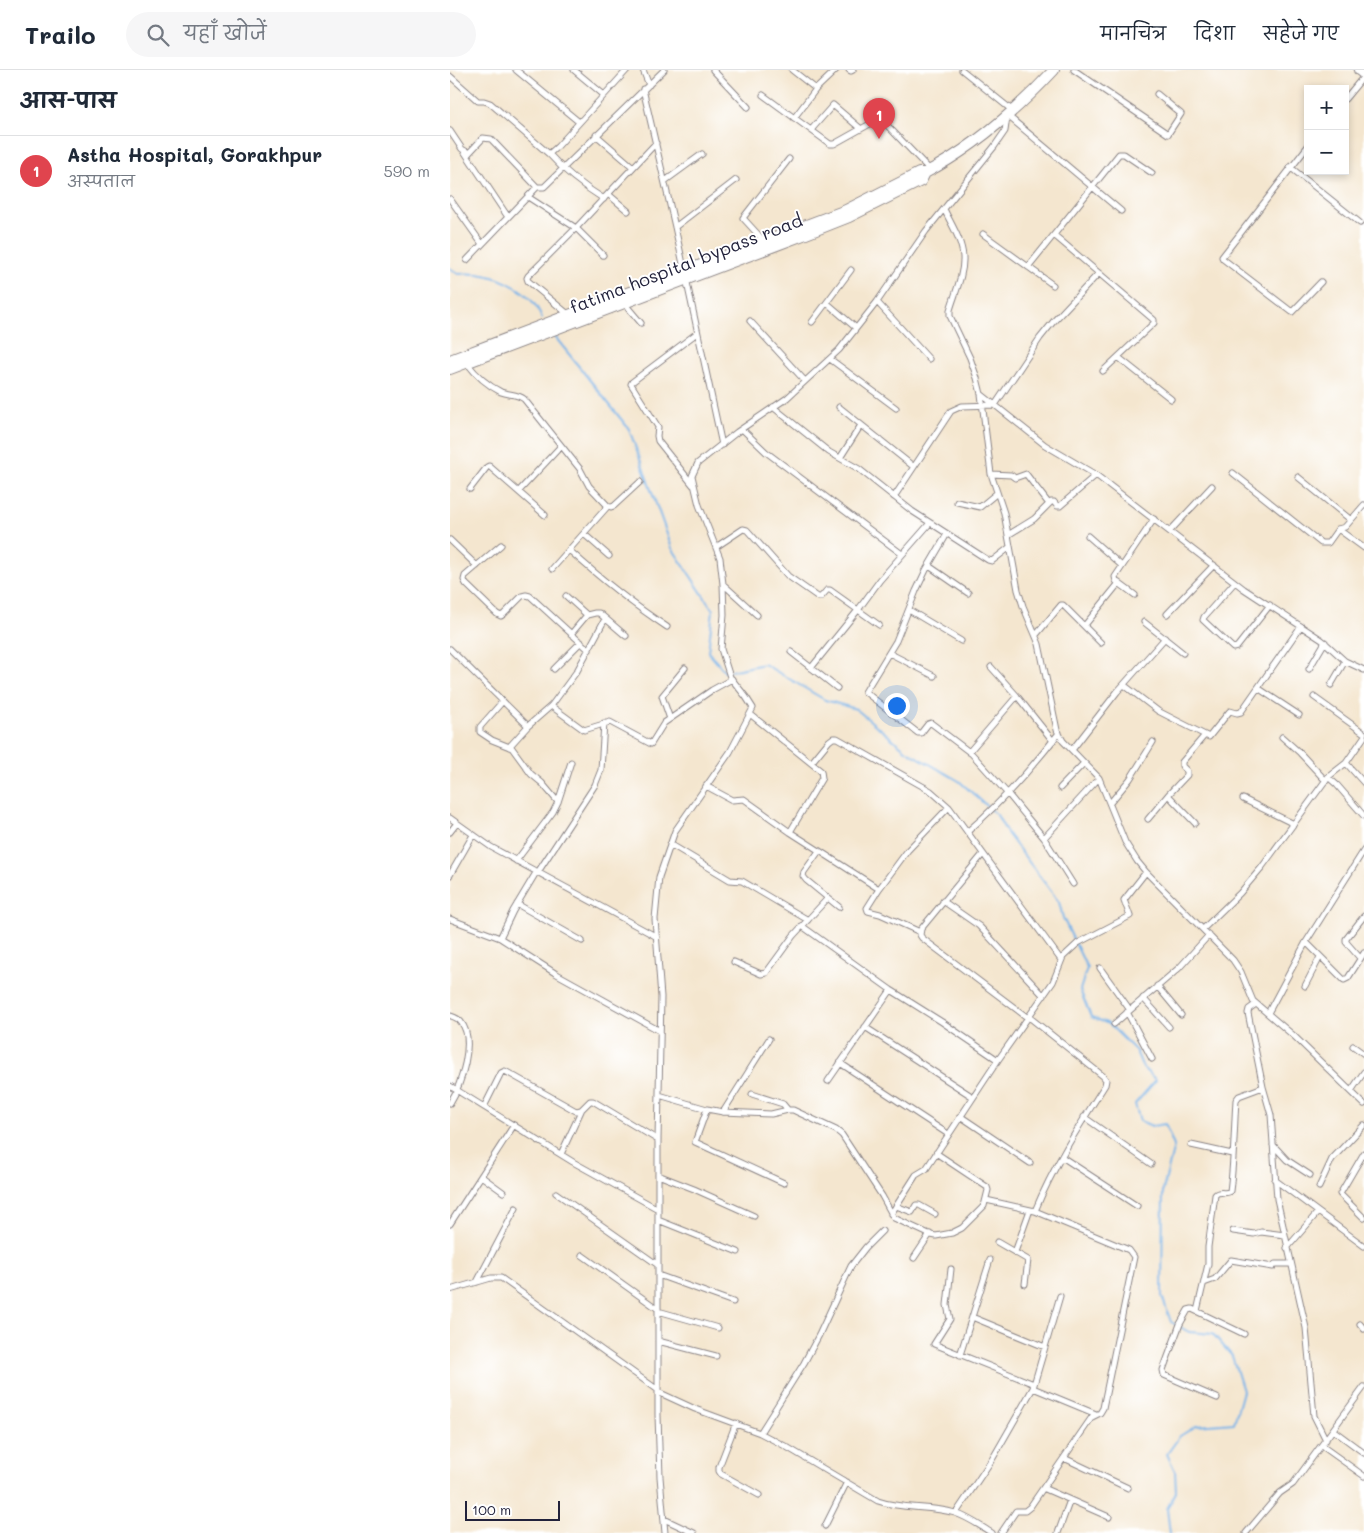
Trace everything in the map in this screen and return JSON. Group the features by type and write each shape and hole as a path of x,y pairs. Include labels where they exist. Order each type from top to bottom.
{"highway":[{"name":"fatima hospital bypass road","path":"451,363 568,314 625,304 685,275 849,217 921,181 928,172 975,142 1009,114 1054,70"},
{"path":"1359,70 1364,75"},
{"name":"fatima hospital bypass road","path":"451,363 467,363 846,210 919,173 928,172"}],"street":[{"path":"516,70 579,122"},
{"path":"574,70 604,95"},
{"path":"549,154 627,70"},
{"path":"643,70 648,85"},
{"path":"467,260 538,187 544,187 664,70"},
{"path":"713,70 748,107"},
{"path":"792,70 816,90"},
{"path":"794,118 816,90 836,70"},
{"path":"848,70 853,70"},
{"path":"962,70 1009,114 1121,211"},
{"path":"1074,70 1168,134 1181,114 1156,94"},
{"path":"1349,94 1364,75"},
{"path":"450,76 478,101 490,103 549,154 562,169 582,186 604,199"},
{"path":"643,90 722,445"},
{"path":"763,95 832,144 877,120 882,120 928,172"},
{"path":"810,130 833,105 861,129"},
{"path":"665,1533 660,1468 658,1391 658,1140 661,997 656,919 659,877 674,831 730,752 753,708 731,678 721,650 724,616 720,558 699,505 692,476 698,463 742,429 787,398 838,350 877,302 926,231 994,147 1004,131 1009,114"},
{"path":"450,132 452,141 469,153 483,138 491,139 538,187"},
{"path":"596,135 633,167"},
{"path":"568,314 528,281 527,278 656,143"},
{"path":"462,149 508,217"},
{"path":"1304,151 1222,257 1292,312 1320,282"},
{"path":"1028,267 1119,154 1122,153 1152,173"},
{"path":"664,181 702,154"},
{"path":"764,242 743,218 789,158"},
{"path":"1290,167 1360,223"},
{"path":"675,228 736,180"},
{"path":"608,194 628,211"},
{"path":"528,197 576,228 603,255"},
{"path":"450,200 482,244"},
{"path":"944,209 960,245 963,258 962,270 950,310 950,316 970,358 981,394 990,474 1004,514 1018,590 1026,615 1036,635 1059,734 1099,778 1125,842 1146,872 1238,966 1251,997 1256,1004 1268,1013 1364,1104"},
{"path":"983,234 1054,285"},
{"path":"1054,234 1154,320 1154,323 1103,371"},
{"path":"812,322 851,270"},
{"path":"995,405 1040,338 1099,273"},
{"path":"877,302 929,359"},
{"path":"827,303 856,328"},
{"path":"625,304 641,323"},
{"path":"750,321 805,381"},
{"path":"695,488 658,441 658,427 631,384 697,333"},
{"path":"1118,357 1171,399"},
{"path":"830,358 896,408"},
{"path":"467,363 475,374 501,392 522,397 580,469 589,486 608,506 611,508 614,506 640,482"},
{"path":"981,394 1045,445 1096,475 1235,582 1325,642 1345,661 1364,670"},
{"path":"894,497 950,412 962,406 995,405"},
{"path":"773,407 829,452 858,469 947,534 990,561 1010,547"},
{"path":"839,407 914,466"},
{"path":"840,458 862,425"},
{"path":"742,429 766,452 902,554"},
{"path":"519,491 561,446"},
{"path":"470,489 489,466 545,515"},
{"path":"1233,473 1321,544 1328,543 1338,529 1345,527 1364,505"},
{"path":"990,474 1012,475 1015,478 1026,474 1049,504"},
{"path":"1008,535 1032,520 1052,502 1060,506 1096,475"},
{"path":"1298,477 1351,520"},
{"path":"1170,532 1212,486"},
{"path":"957,502 980,507 997,493"},
{"path":"552,569 608,506"},
{"path":"1135,595 1118,583 1115,577 1154,519"},
{"path":"811,668 880,580 930,522"},
{"path":"1338,529 1364,548"},
{"path":"716,547 743,530 747,530 790,578 818,597 821,597 827,590 830,590 879,625"},
{"path":"584,534 609,556"},
{"path":"947,534 916,591 902,628 889,653 865,690 866,694 918,733 931,723 969,752 1008,794 1044,838 1073,884"},
{"path":"1088,536 1122,566"},
{"path":"450,540 477,566"},
{"path":"501,545 465,576 466,584 501,616 522,596 530,596 589,650"},
{"path":"569,550 640,609 668,627"},
{"path":"1167,614 1214,565"},
{"path":"929,566 968,593"},
{"path":"1235,582 1203,620 1233,648 1236,647 1270,605"},
{"path":"1084,626 1118,583"},
{"path":"723,584 757,615"},
{"path":"566,596 587,615"},
{"path":"1036,635 1061,606 1064,605 1102,644"},
{"path":"909,610 961,641"},
{"path":"571,634 587,615 597,612 626,636"},
{"path":"509,747 528,726 551,706 577,671 605,619"},
{"path":"1144,622 1183,652"},
{"path":"1124,685 1158,711 1209,736 1230,711 1241,712 1301,626"},
{"path":"1072,750 1124,685 1165,638"},
{"path":"554,669 581,642"},
{"path":"1309,669 1325,642"},
{"path":"450,649 528,726"},
{"path":"790,652 837,688"},
{"path":"889,653 934,676"},
{"path":"1330,684 1345,661"},
{"path":"670,719 662,696 684,668"},
{"path":"991,668 1017,696 1052,741"},
{"path":"551,706 584,730 610,722 651,744 662,724 731,678"},
{"path":"1258,688 1299,715"},
{"path":"969,752 1017,696"},
{"path":"1203,929 1240,894 1327,778 1346,763 1364,735 1314,697"},
{"path":"503,701 479,730 490,739 514,751 530,774 542,783 558,802"},
{"path":"750,714 821,771 822,778 790,832"},
{"path":"500,938 517,904 537,871 595,785 601,770 604,723"},
{"path":"967,832 1008,794 1059,734"},
{"path":"1148,819 1187,775 1182,762 1204,735"},
{"path":"1282,737 1327,778 1364,816"},
{"path":"811,763 829,741 837,738 941,798 1061,960"},
{"path":"1110,803 1130,779 1153,742"},
{"path":"516,861 553,812 572,762"},
{"path":"1060,788 1084,763"},
{"path":"1346,763 1364,783"},
{"path":"1044,838 1099,778"},
{"path":"706,786 732,800 744,799 790,832 879,889"},
{"path":"1168,795 1195,822"},
{"path":"1243,799 1294,824"},
{"path":"950,808 908,850 866,910 880,914 920,932 922,938 1105,1078 1104,1085 1084,1117 1033,1211 1015,1252"},
{"path":"450,818 491,847 657,937"},
{"path":"450,832 456,823"},
{"path":"450,875 473,835"},
{"path":"670,844 730,880 742,881 808,920"},
{"path":"1268,1013 1306,942 1364,850"},
{"path":"819,851 803,876 839,907"},
{"path":"920,932 943,901 983,854"},
{"path":"891,1214 914,1176 924,1170 998,1060 1054,982 1061,960 1078,943 1130,916 1124,900 1146,872"},
{"path":"734,962 761,974 766,973 802,926 828,898"},
{"path":"943,901 979,926 1044,996"},
{"path":"517,904 582,941"},
{"path":"1360,958 1346,942 1346,939 1364,916"},
{"path":"450,919 500,938 555,973 660,1031"},
{"path":"802,926 891,990 998,1060"},
{"path":"1114,1024 1179,968 1209,935"},
{"path":"1306,942 1344,980 1348,978 1364,953"},
{"path":"1305,986 1320,958"},
{"path":"1100,968 1129,1011 1152,1059"},
{"path":"1157,986 1181,1015"},
{"path":"828,1080 891,990"},
{"path":"1143,998 1169,1027"},
{"path":"1256,1004 1249,1009 1248,1013 1263,1087 1271,1115 1277,1199 1306,1328 1314,1416 1326,1440"},
{"path":"450,1102 457,1091 467,1052 466,1033 461,1021 451,1016"},
{"path":"865,1027 973,1097"},
{"path":"724,1112 769,1039"},
{"path":"1354,1046 1364,1054"},
{"path":"840,1063 948,1134"},
{"path":"484,1107 501,1073 505,1071 576,1112 582,1110"},
{"path":"1351,1090 1364,1072"},
{"path":"450,1086 561,1154 658,1209"},
{"path":"1197,1311 1208,1264 1208,1247 1215,1195 1230,1191 1237,1098 1263,1087"},
{"path":"752,1094 783,1104 788,1110"},
{"path":"659,1095 724,1112 771,1114 793,1110 814,1119 839,1132 896,1220 936,1236 958,1230 983,1207 988,1190 987,1187 936,1153"},
{"path":"561,1154 582,1110 588,1103 593,1102 658,1140"},
{"path":"707,1109 695,1142 784,1183"},
{"path":"960,1116 1030,1163"},
{"path":"1084,1117 1152,1164"},
{"path":"450,1224 514,1125"},
{"path":"1319,1187 1332,1158 1364,1125"},
{"path":"1192,1145 1232,1154"},
{"path":"1273,1145 1284,1158 1310,1175"},
{"path":"1364,1153 1340,1194 1364,1218"},
{"path":"1062,1158 1137,1206"},
{"path":"658,1175 694,1188 754,1216"},
{"path":"481,1176 503,1192"},
{"path":"1275,1180 1364,1246"},
{"path":"556,1193 658,1265"},
{"path":"986,1200 1033,1211 1129,1250 1134,1257 1104,1408 1100,1413 1092,1417 1027,1510 1014,1513 1001,1533"},
{"path":"896,1206 912,1212 916,1205 919,1205 935,1214"},
{"path":"477,1282 516,1208"},
{"path":"1287,1248 1318,1212"},
{"path":"658,1220 738,1252"},
{"path":"1233,1230 1254,1234 1262,1232 1285,1235"},
{"path":"760,1433 820,1336 851,1266 866,1246 882,1231"},
{"path":"914,1258 930,1234"},
{"path":"997,1242 1028,1260 1025,1284"},
{"path":"582,1255 658,1310 718,1328"},
{"path":"960,1355 990,1260"},
{"path":"1204,1283 1215,1279 1231,1260 1273,1267 1275,1264 1291,1264"},
{"path":"951,1269 947,1305 950,1319 934,1344 1096,1414"},
{"path":"658,1275 733,1302"},
{"path":"450,1290 496,1277 505,1280 658,1391 695,1409 760,1433 878,1500 888,1504 946,1510 970,1519 992,1533"},
{"path":"956,1513 993,1458 1034,1386 1060,1296"},
{"path":"1218,1398 1164,1375 1163,1370 1180,1324 1190,1309 1244,1334"},
{"path":"972,1318 1045,1347"},
{"path":"1360,1324 1364,1329"},
{"path":"658,1340 716,1356"},
{"path":"1246,1533 1280,1493 1293,1484 1364,1387"},
{"path":"736,1424 719,1471 721,1474 759,1494"},
{"path":"1333,1430 1364,1453"},
{"path":"1322,1446 1364,1476"},
{"path":"1064,1458 1128,1488"},
{"path":"825,1526 848,1482"},
{"path":"1043,1488 1108,1517"},
{"path":"1058,1533 1070,1500"},
{"path":"664,1519 694,1533"}],"waterway":[{"path":"450,268 458,274 483,275 508,283 528,297 542,318"},
{"path":"551,334 629,429 672,548 713,610 708,652 725,672 764,664 825,700 856,709 907,751 959,781 997,815 1007,833 1059,902 1063,918 1087,968 1080,990 1091,1017 1109,1024 1136,1051 1143,1068 1156,1080 1135,1104 1140,1121 1152,1126 1165,1124 1174,1146 1163,1190 1162,1296 1171,1322 1189,1332 1213,1334 1232,1356 1243,1391 1234,1423 1196,1426 1180,1436 1167,1454 1175,1471 1176,1492 1167,1509 1170,1533"}],"place":[{"name":"Astha Hospital, Gorakhpur","path":"879,139"}]}
